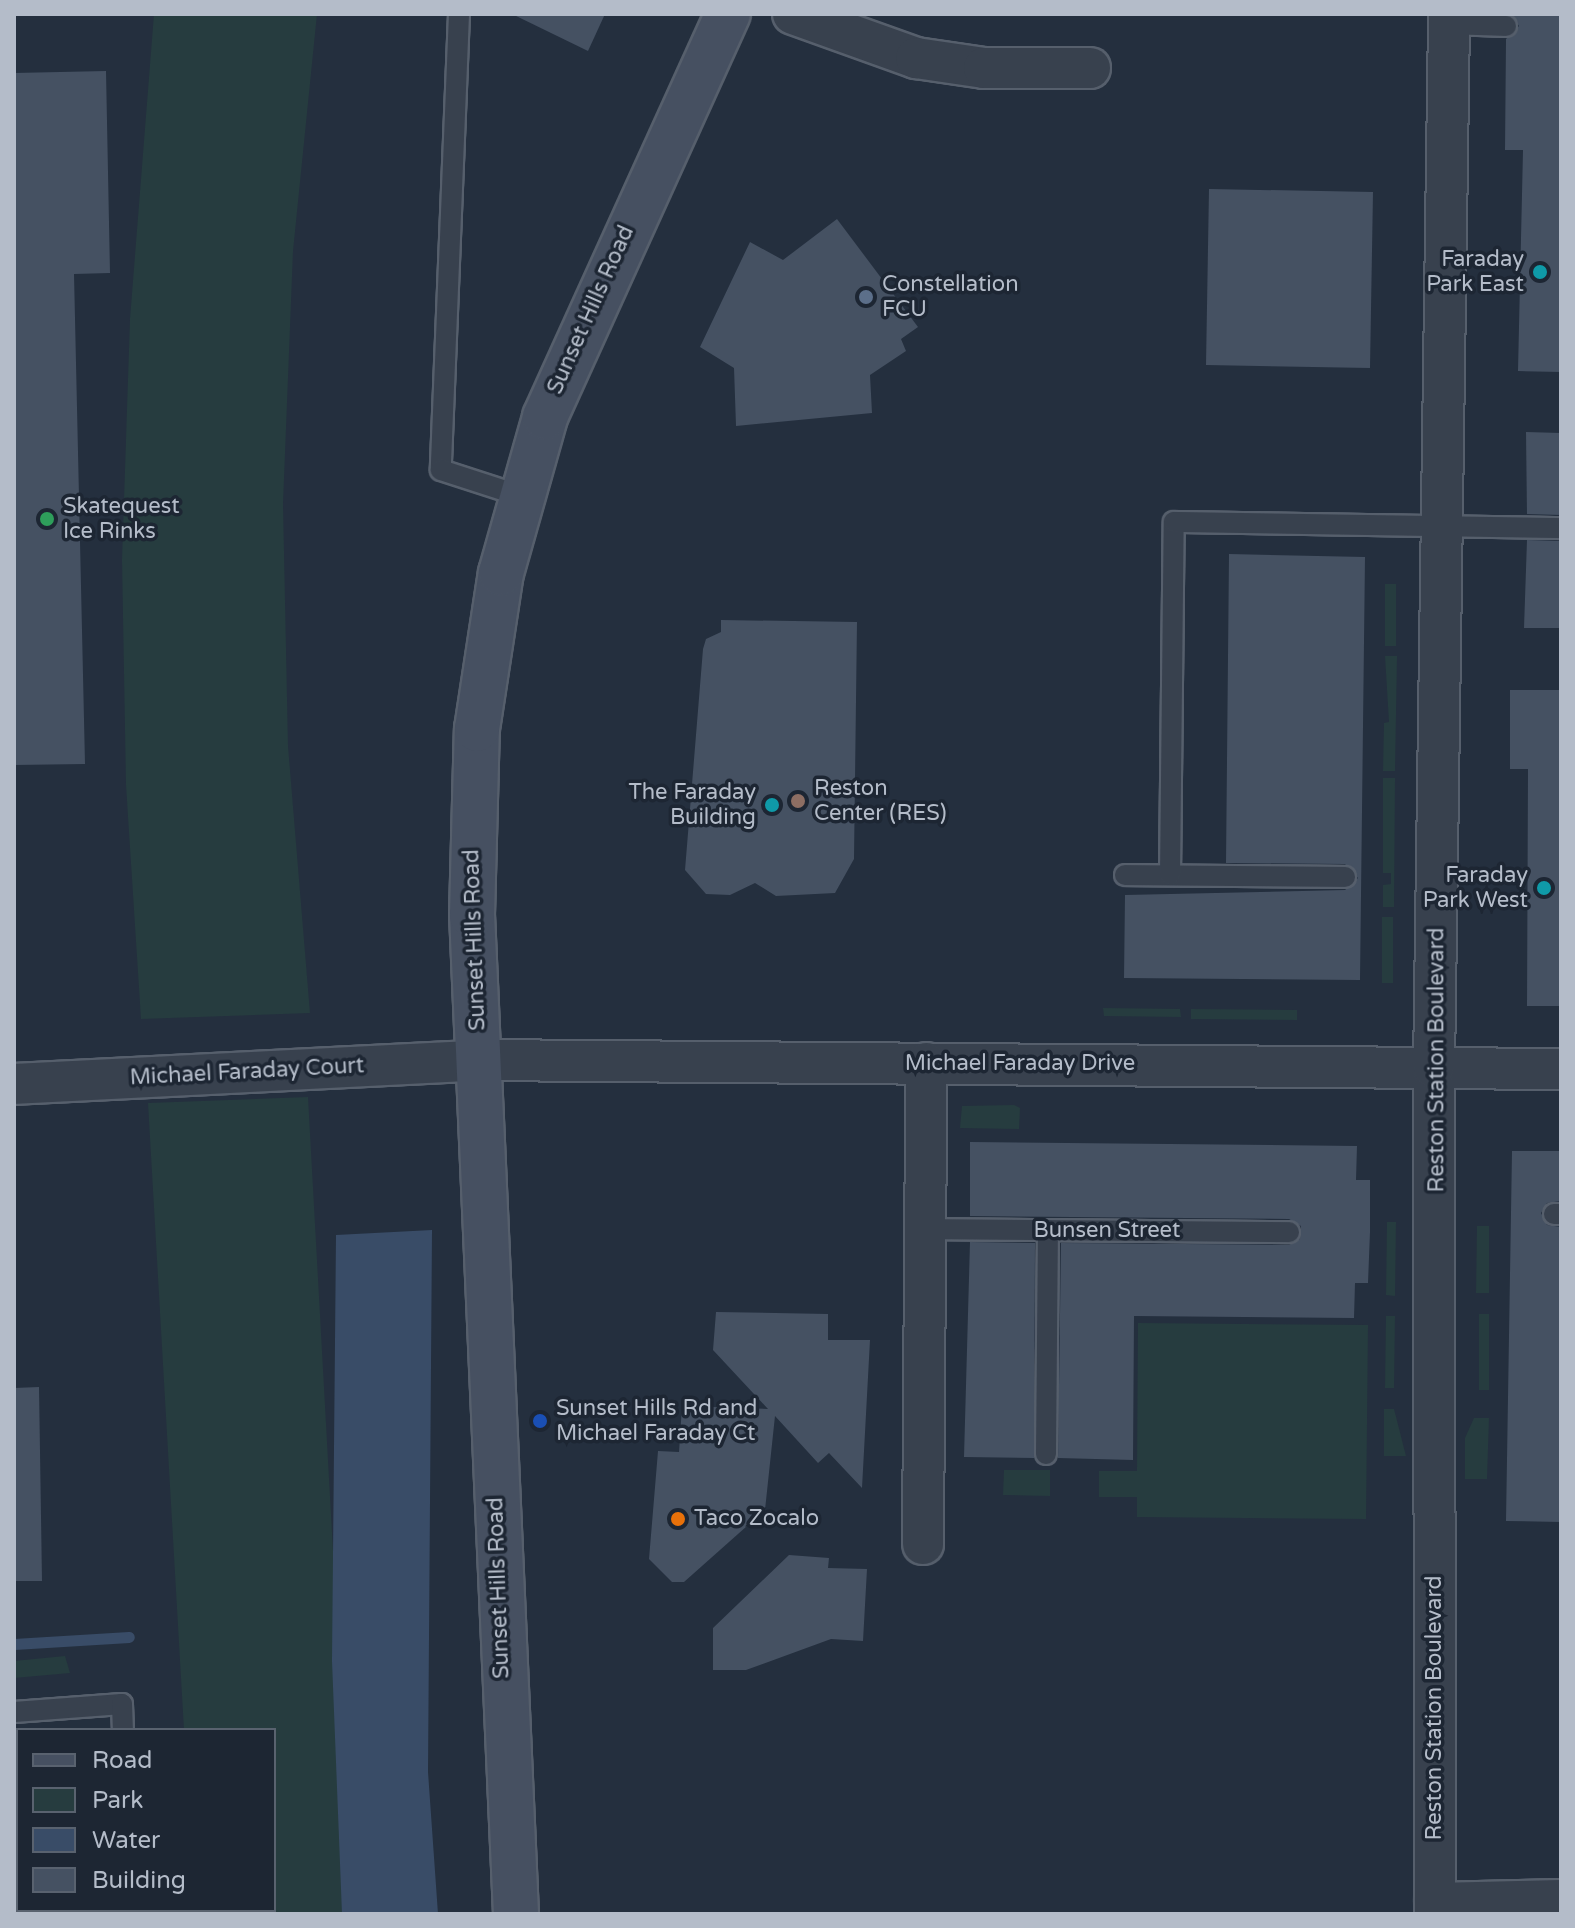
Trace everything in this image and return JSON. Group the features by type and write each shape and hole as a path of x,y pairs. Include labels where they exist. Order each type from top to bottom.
{"main road":[{"name":"Sunset Hills Road","path":"516,1914 472,915 477,729 501,573 521,496 567,359 728,14"}],"street":[{"path":"793,14 916,58 984,68 1090,68"},
{"name":"Reston Station Boulevard","path":"1435,1908 1434,1068 1449,19"},
{"name":"Michael Faraday Drive","path":"480,1060 1561,1069"},
{"name":"Michael Faraday Court","path":"14,1084 480,1060"},
{"path":"923,1544 926,1063"},
{"path":"1435,1908 1561,1900"}],"lane":[{"path":"459,14 441,470 521,496"},
{"path":"1449,19 1506,26"},
{"path":"1170,875 1174,522 1561,528"},
{"path":"1125,875 1345,877"},
{"name":"Bunsen Street","path":"925,1229 1289,1232"},
{"path":"1046,1454 1048,1230"},
{"path":"21,1718 122,1704 123,1728"}],"green space":[{"path":"154,14 317,14 293,251 283,504 288,746 310,1013 141,1019 126,785 122,560 130,319"},
{"path":"1385,584 1396,584 1396,646 1385,646"},
{"path":"1385,656 1397,656 1395,771 1383,771 1384,723 1389,722"},
{"path":"1383,778 1395,778 1394,907 1383,907 1383,885 1391,884 1391,873 1383,873"},
{"path":"1382,917 1393,917 1393,983 1382,983"},
{"path":"1103,1008 1180,1009 1181,1017 1104,1016"},
{"path":"1191,1009 1297,1010 1297,1020 1191,1019"},
{"path":"308,1097 353,1914 196,1914 276,1912 276,1728 184,1728 148,1103"},
{"path":"1014,1105 1020,1108 1019,1129 960,1128 962,1106"},
{"path":"1387,1222 1396,1222 1395,1296 1386,1295"},
{"path":"1477,1226 1489,1226 1489,1293 1476,1293"},
{"path":"1479,1314 1489,1314 1489,1390 1479,1390"},
{"path":"1386,1316 1395,1316 1394,1388 1385,1388"},
{"path":"1138,1323 1368,1325 1366,1519 1137,1517 1137,1497 1099,1497 1099,1471 1137,1471"},
{"path":"1384,1409 1394,1409 1406,1456 1384,1456"},
{"path":"1474,1418 1489,1418 1487,1479 1465,1479 1465,1438"},
{"path":"1004,1470 1050,1470 1050,1496 1003,1495"},
{"path":"65,1656 70,1673 14,1678 14,1661"}],"water":[{"path":"432,1230 428,1772 438,1914 342,1914 332,1661 336,1235"}],"building":[{"path":"512,14 605,14 588,51"},
{"path":"1510,14 1561,14 1561,372 1518,371 1523,150 1505,150 1506,39 1519,26"},
{"name":"Skatequest Ice Rinks","path":"106,71 110,273 74,274 85,764 14,765 14,73"},
{"path":"1209,189 1373,192 1370,368 1206,365"},
{"path":"837,219 918,327 901,339 906,351 870,375 872,413 736,426 734,368 700,347 750,242 783,260"},
{"path":"1526,432 1561,433 1561,515 1527,514"},
{"path":"1527,540 1561,541 1561,628 1524,628"},
{"path":"1229,554 1365,557 1360,980 1124,978 1125,895 1345,890 1358,878 1345,864 1226,863"},
{"name":"The Faraday Building","path":"721,620 857,622 854,859 835,893 776,896 755,883 730,895 706,894 685,870 703,649 706,639 721,632"},
{"name":"Faraday Park West","path":"1510,690 1561,690 1561,1006 1527,1006 1528,769 1510,769"},
{"path":"970,1142 1357,1146 1356,1180 1370,1180 1370,1232 1368,1283 1355,1283 1354,1318 1134,1316 1133,1460 1058,1458 1061,1243 1289,1245 1300,1239 1301,1226 1289,1219 970,1216"},
{"path":"1512,1151 1561,1151 1561,1201 1547,1203 1541,1213 1547,1225 1561,1227 1561,1522 1506,1521"},
{"path":"970,1242 1035,1243 1034,1458 964,1457"},
{"path":"716,1312 828,1314 828,1340 870,1340 862,1488 829,1453 818,1463 775,1416 765,1510 684,1582 672,1582 649,1559 658,1451 679,1452 682,1406 768,1409 713,1350"},
{"path":"39,1387 42,1581 14,1581 14,1388"},
{"path":"789,1555 829,1558 828,1568 867,1569 863,1641 831,1639 746,1670 713,1670 713,1628"}],"waterway":[{"path":"14,1644 129,1637"}],"place":[{"name":"Faraday Park East","path":"1540,272"},
{"name":"Constellation FCU","path":"866,297"},
{"name":"Skatequest Ice Rinks","path":"47,519"},
{"name":"Reston Center (RES)","path":"798,801"},
{"name":"The Faraday Building","path":"772,805"},
{"name":"Faraday Park West","path":"1544,888"},
{"name":"Sunset Hills Rd and Michael Faraday Ct","path":"540,1421"},
{"name":"Taco Zocalo","path":"678,1519"}]}
